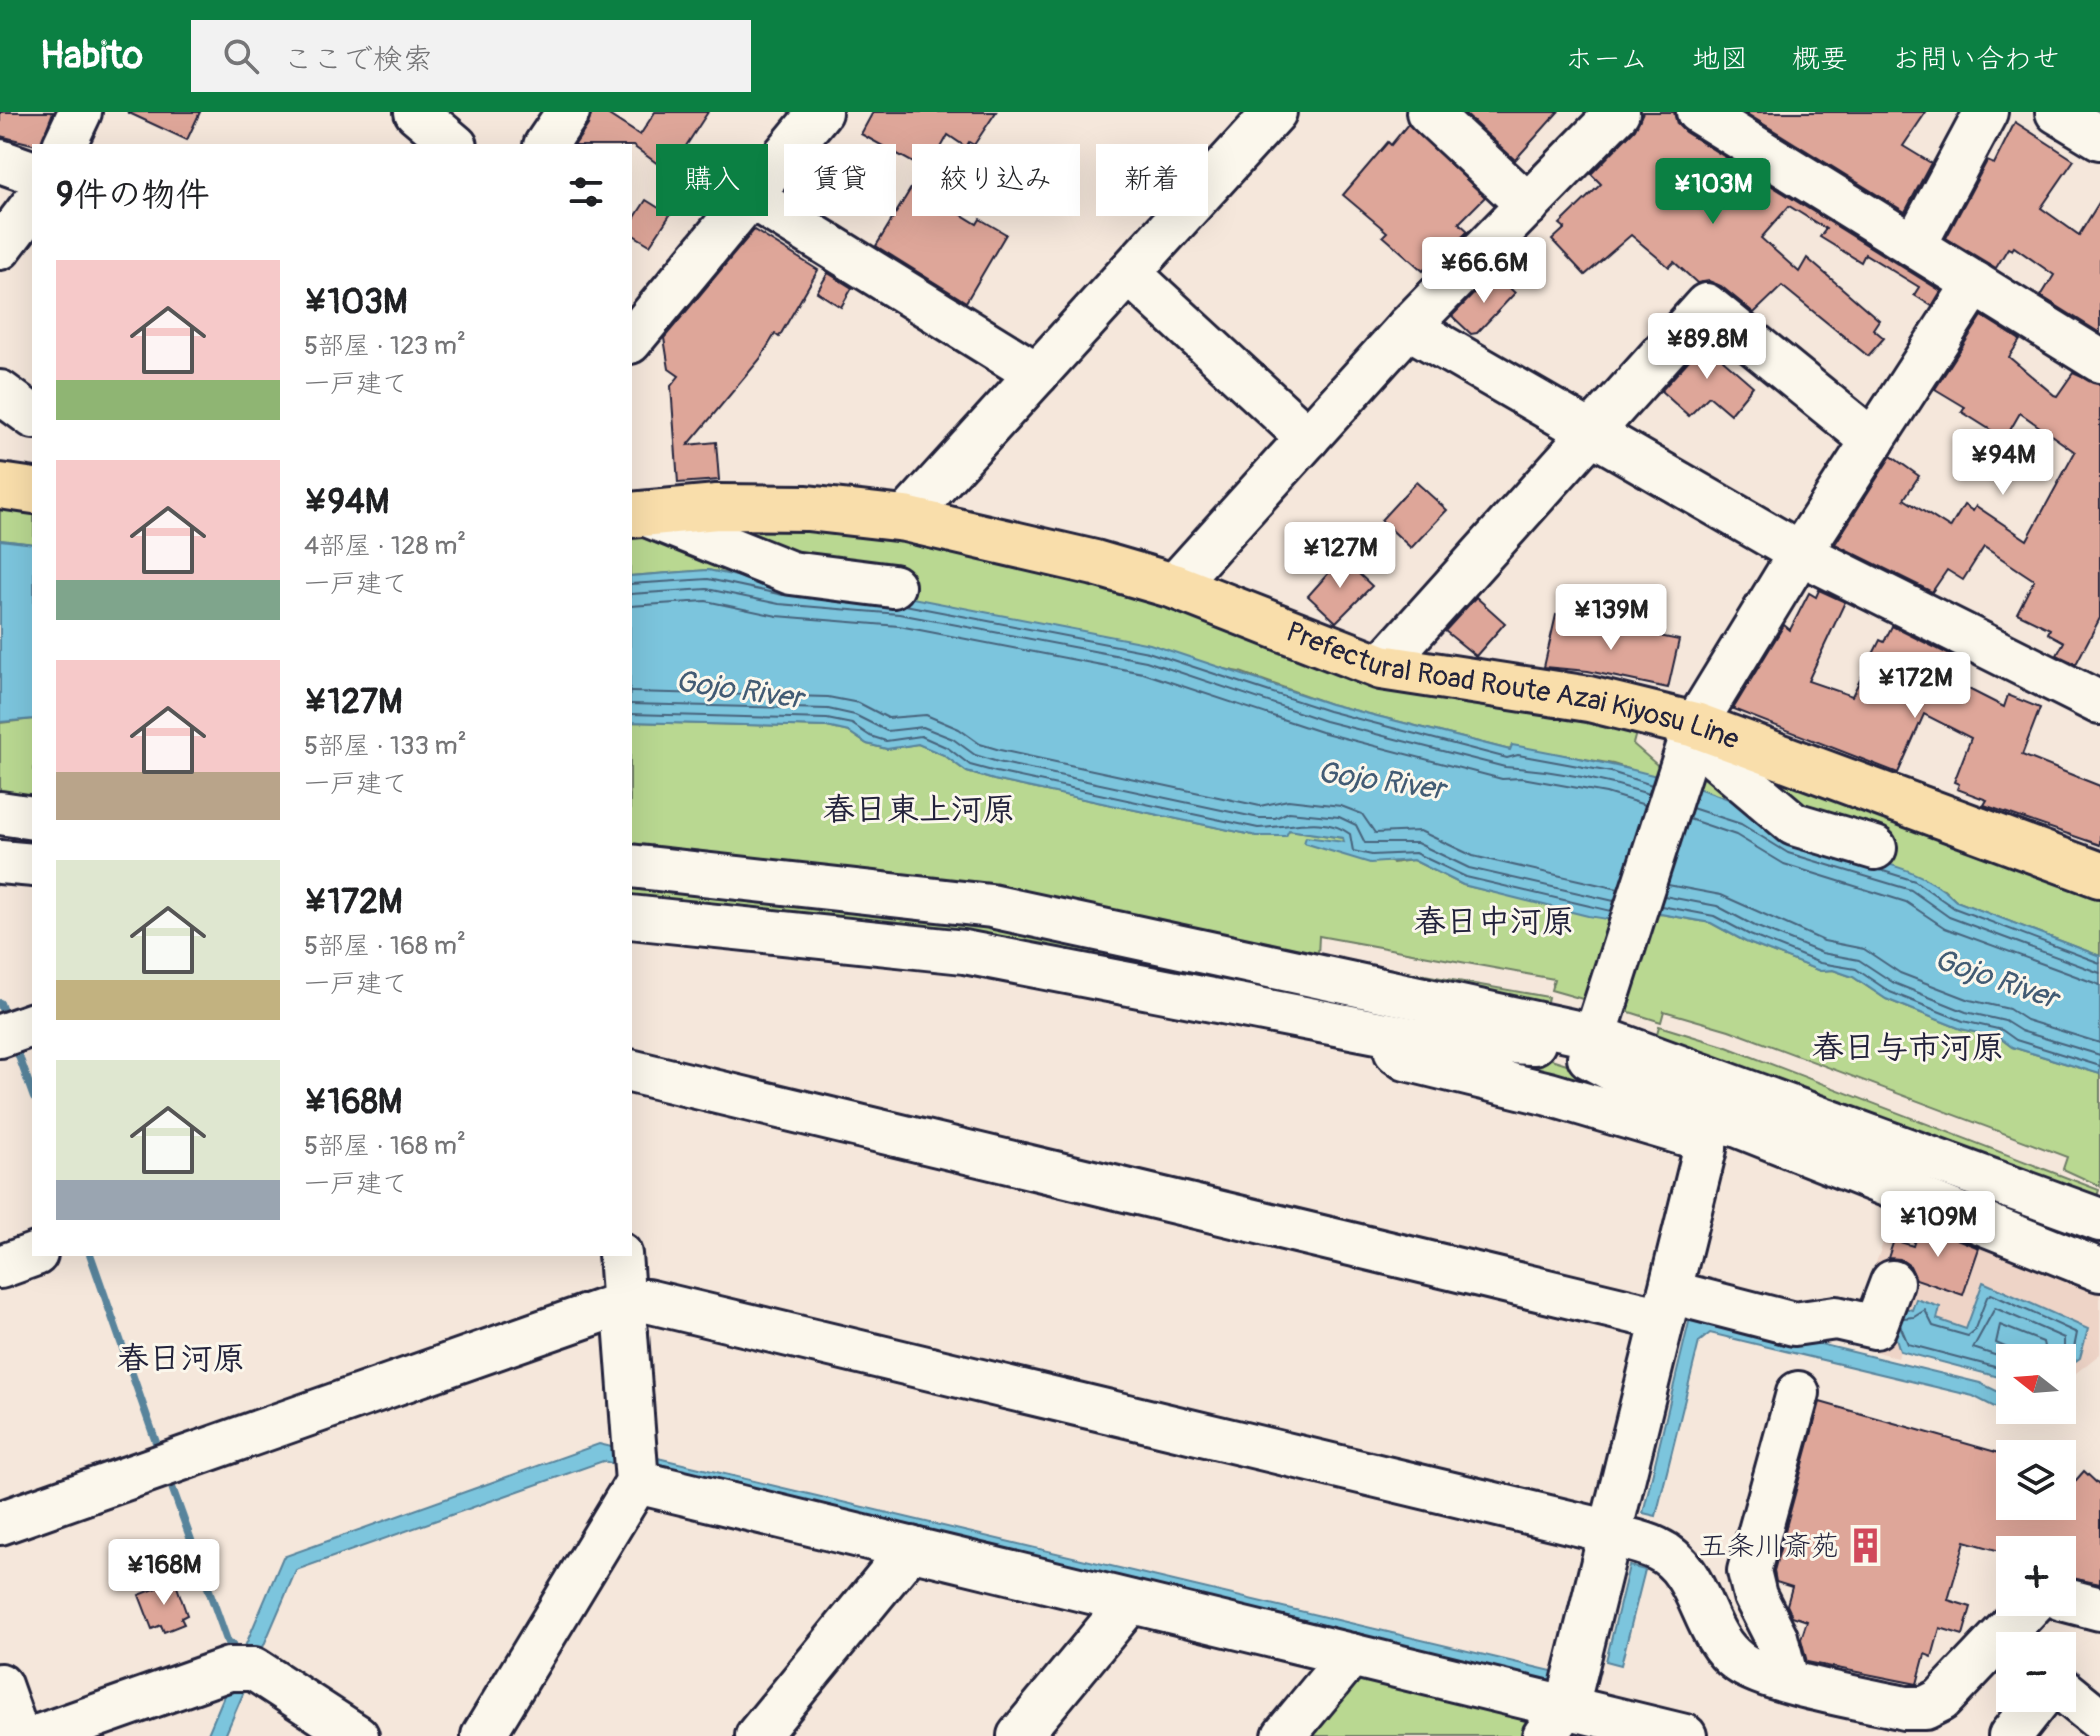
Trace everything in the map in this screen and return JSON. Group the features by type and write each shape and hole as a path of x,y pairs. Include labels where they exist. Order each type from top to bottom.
{"main road":[{"path":"0,486 32,491"},
{"name":"Prefectural Road Route Azai Kiyosu Line","path":"637,515 717,507 905,519 1095,563 1174,586 1381,667 1589,699 2100,875"}],"street":[{"path":"65,144 80,112"},
{"path":"546,144 568,112"},
{"path":"768,176 820,112"},
{"path":"905,519 1275,112"},
{"path":"1428,112 1528,205"},
{"path":"1174,586 1408,327 1618,112"},
{"path":"1698,112 2100,361"},
{"path":"1915,245 1986,112"},
{"path":"2057,112 2100,138"},
{"path":"0,161 32,172"},
{"path":"0,248 32,206"},
{"path":"768,208 1037,374"},
{"path":"632,340 735,216"},
{"path":"1129,273 1308,438"},
{"path":"1594,1039 1691,736 1800,553 1975,283"},
{"path":"1381,667 1706,305 1873,441"},
{"path":"1408,327 1800,553 2100,703"},
{"path":"0,392 32,416"},
{"path":"637,515 791,573 893,586"},
{"path":"1691,736 1794,824 1875,848"},
{"path":"0,813 32,818"},
{"path":"0,862 32,865"},
{"path":"632,866 991,906 1594,1039 2100,1220"},
{"path":"632,917 964,952 1413,1039 1544,1044 1594,1039 1705,1130"},
{"path":"0,1036 32,1025"},
{"path":"1354,1026 1406,1059 1705,1130 1736,1125 2100,1270"},
{"path":"632,1071 1666,1305 1794,1324 1836,1318 1875,1327 1892,1282"},
{"path":"1556,1722 1610,1534 1705,1130"},
{"path":"0,1267 32,1255"},
{"path":"483,1736 636,1465 620,1256"},
{"path":"0,1523 624,1303 647,1301 1610,1534 1656,1548 1672,1558 1684,1571 1722,1645 1752,1671 1905,1708 1925,1708 1941,1700 2021,1616"},
{"path":"1787,1680 1776,1637 1755,1596 1749,1571 1798,1393"},
{"path":"636,1465 911,1548 1351,1655 1556,1722 1685,1736"},
{"path":"757,1736 911,1548"},
{"path":"1019,1736 1130,1602"},
{"path":"2076,1603 2100,1609"},
{"path":"1284,1736 1351,1655"},
{"path":"39,1736 242,1669 357,1736"},
{"path":"0,1685 18,1736"},
{"path":"2076,1700 2100,1720"},
{"path":"2010,1736 2029,1712"}],"shaded area":[{"path":"1906,1179 2100,1260 2100,1354 2076,1373 2076,1361 2080,1358 2076,1355 2076,1344 2062,1344 1983,1283 1967,1329 1936,1319 1940,1307 1917,1299 1912,1310 1892,1325 1900,1351 1898,1358 1853,1345 1868,1285"}],"green space":[{"path":"0,503 32,508 32,544 0,540"},
{"path":"705,525 907,535 1580,714 1636,733 1633,744 1664,771 1661,779 1613,764 1512,746 1510,750 1330,704 1240,672 708,570 632,576 632,533 795,567"},
{"path":"32,719 32,811 0,805 0,723"},
{"path":"632,722 827,727 849,732 867,744 886,749 918,744 944,755 967,772 994,780 1257,836 1285,836 1289,830 1343,838 1342,843 1393,863 1413,860 1463,885 1613,920 1593,1002 1551,990 1554,979 1319,936 1318,956 1548,997 1544,1014 632,857"},
{"path":"1702,755 1798,816 1732,760 2100,894 2100,956 1956,901 1944,889 1793,836 1691,789"},
{"path":"632,875 916,906 1542,1035 632,905"},
{"path":"1661,914 1711,923 1746,942 1820,971 1833,970 1853,977 1886,999 1961,1029 2000,1038 2012,1047 2100,1074 2100,1186 2063,1169 2067,1157 1729,1030 1664,1011 1661,1022 1617,1008 1645,916"},
{"path":"1659,1026 1724,1046 2099,1190 2094,1205 1655,1041"},
{"path":"1432,1042 1545,1048 1551,1059 1576,1067 1632,1104"},
{"path":"1349,1675 1540,1712 1531,1736 1308,1736"}],"water":[{"path":"0,540 32,544 32,719 0,722"},
{"name":"Gojo River","path":"708,570 782,586 897,595 1150,644 1330,704 1510,750 1512,745 1632,770 1691,786 1754,810 1794,836 1900,868 1939,887 1956,901 2100,956 2100,1074 2012,1047 2000,1038 1961,1029 1886,999 1853,977 1833,970 1820,971 1746,942 1711,923 1661,914 1613,920 1588,916 1463,885 1413,860 1370,863 1304,843 1306,837 1344,842 1343,838 1289,830 1286,836 1257,836 994,780 967,772 944,755 918,744 887,749 867,744 849,732 827,727 632,722 632,576"},
{"path":"1983,1282 2088,1329 2080,1358 2076,1361 2076,1344 1996,1344 1996,1376 1900,1351 1892,1325 1899,1306 1912,1310 1916,1299 1940,1307 1937,1319 1966,1329"},
{"path":"1697,1314 1980,1383 1996,1391 1996,1408 1973,1396 1710,1333 1699,1342 1656,1516 1643,1513 1690,1318"},
{"path":"599,1444 1560,1673 1556,1689 603,1461 296,1570 225,1736 207,1736 283,1557"},
{"path":"1629,1566 1645,1570 1621,1665 1606,1661"}],"building":[{"path":"0,112 53,112 41,144 0,136"},
{"path":"127,112 200,112 187,140"},
{"path":"592,112 604,112 640,135 655,112 708,112 687,144 656,144 656,163 632,144 575,144 588,125"},
{"path":"873,112 996,112 975,144 962,144 948,135 943,144 912,144 912,162 896,153 896,144 879,144 861,134"},
{"path":"1463,112 1558,112 1515,160"},
{"path":"1643,112 1674,112 1677,124 1685,132 1941,291 1932,306 1914,295 1919,287 1865,254 1861,262 1820,237 1826,229 1789,206 1761,238 1799,272 1807,258 1879,320 1873,329 1884,338 1868,356 1782,286 1754,313 1721,286 1709,281 1697,283 1674,262 1669,267 1631,235 1585,275 1552,240 1565,228 1560,224 1601,184 1591,174 1635,129"},
{"path":"1744,112 1926,112 1903,146 1931,163 1905,212"},
{"path":"2015,122 2074,160 2041,208 2079,235 2100,201 2100,333 2041,296 2054,275 2014,247 2012,250 2008,248 1996,268 1946,238 1987,161 1994,164"},
{"path":"1408,124 1485,197 1459,223 1468,231 1448,251 1444,247 1423,271 1383,236 1387,232 1343,195 1388,142 1391,145"},
{"path":"912,187 912,216 964,216 977,224 980,219 1006,234 966,302 876,246"},
{"path":"646,200 656,206 656,216 669,216 650,245 632,234 632,222"},
{"path":"754,230 818,270 779,337 775,334 760,359 688,445 716,442 719,480 678,483 671,386 679,376 669,369 664,338"},
{"path":"828,273 852,288 841,307 817,292"},
{"path":"1494,273 1515,293 1477,333 1471,334 1452,316"},
{"path":"1982,316 2020,340 2009,357 2054,395 2057,396 2073,373 2100,385 2100,618 2076,664 2057,655 2064,642 2048,633 2050,629 2017,613 2034,580 1984,547 1963,580 1947,570 1932,592 1835,544 1891,456 1919,476 1904,499 1950,528 1964,505 1973,511 1976,506 2027,540 2075,452 2020,413 2005,439 1962,412 1965,407 1935,389"},
{"path":"1709,338 1728,354 1723,360 1753,386 1730,414 1709,396 1689,416 1661,391"},
{"path":"1416,482 1447,510 1411,548 1381,520"},
{"path":"1342,558 1372,586 1336,622 1308,596"},
{"path":"1819,590 1845,602 1808,681 1852,696 1880,640 1884,642 1892,626 1952,656 1943,676 2004,707 2008,695 2040,708 2022,755 2100,786 2100,845 1984,805 1987,800 1957,789 1959,784 1954,782 1971,738 1924,714 1898,773 1733,709 1784,625 1790,630 1809,593 1816,597"},
{"path":"1476,597 1505,623 1476,656 1445,631"},
{"path":"1556,615 1679,640 1668,688 1588,671 1544,667"},
{"path":"1920,1224 1979,1248 1963,1295 1916,1279 1910,1266 1900,1259 1888,1258 1894,1240 1913,1246"},
{"name":"五条川斎苑","path":"1820,1402 1996,1452 1996,1520 2076,1520 2076,1480 2084,1471 2100,1486 2100,1584 2076,1579 2076,1536 1996,1536 1996,1550 1965,1541 1948,1600 1971,1607 1963,1635 1940,1628 1932,1657 1925,1654 1917,1684 1807,1662 1801,1639 1807,1621 1792,1616 1787,1605 1792,1587 1776,1582 1774,1571"},
{"path":"175,1581 187,1615 181,1618 184,1624 164,1632 161,1625 152,1629 139,1595"}],"waterway":[{"path":"0,1003 6,1020"},
{"path":"15,1045 32,1092"},
{"path":"91,1256 158,1448"},
{"path":"168,1476 228,1643 232,1645"}],"place":[{"name":"五条川斎苑","path":"1865,1546"}],"district":[{"name":"春日東上河原","path":"919,810"},
{"name":"春日中河原","path":"1494,922"},
{"name":"春日与市河原","path":"1908,1048"},
{"name":"春日河原","path":"181,1359"}]}
